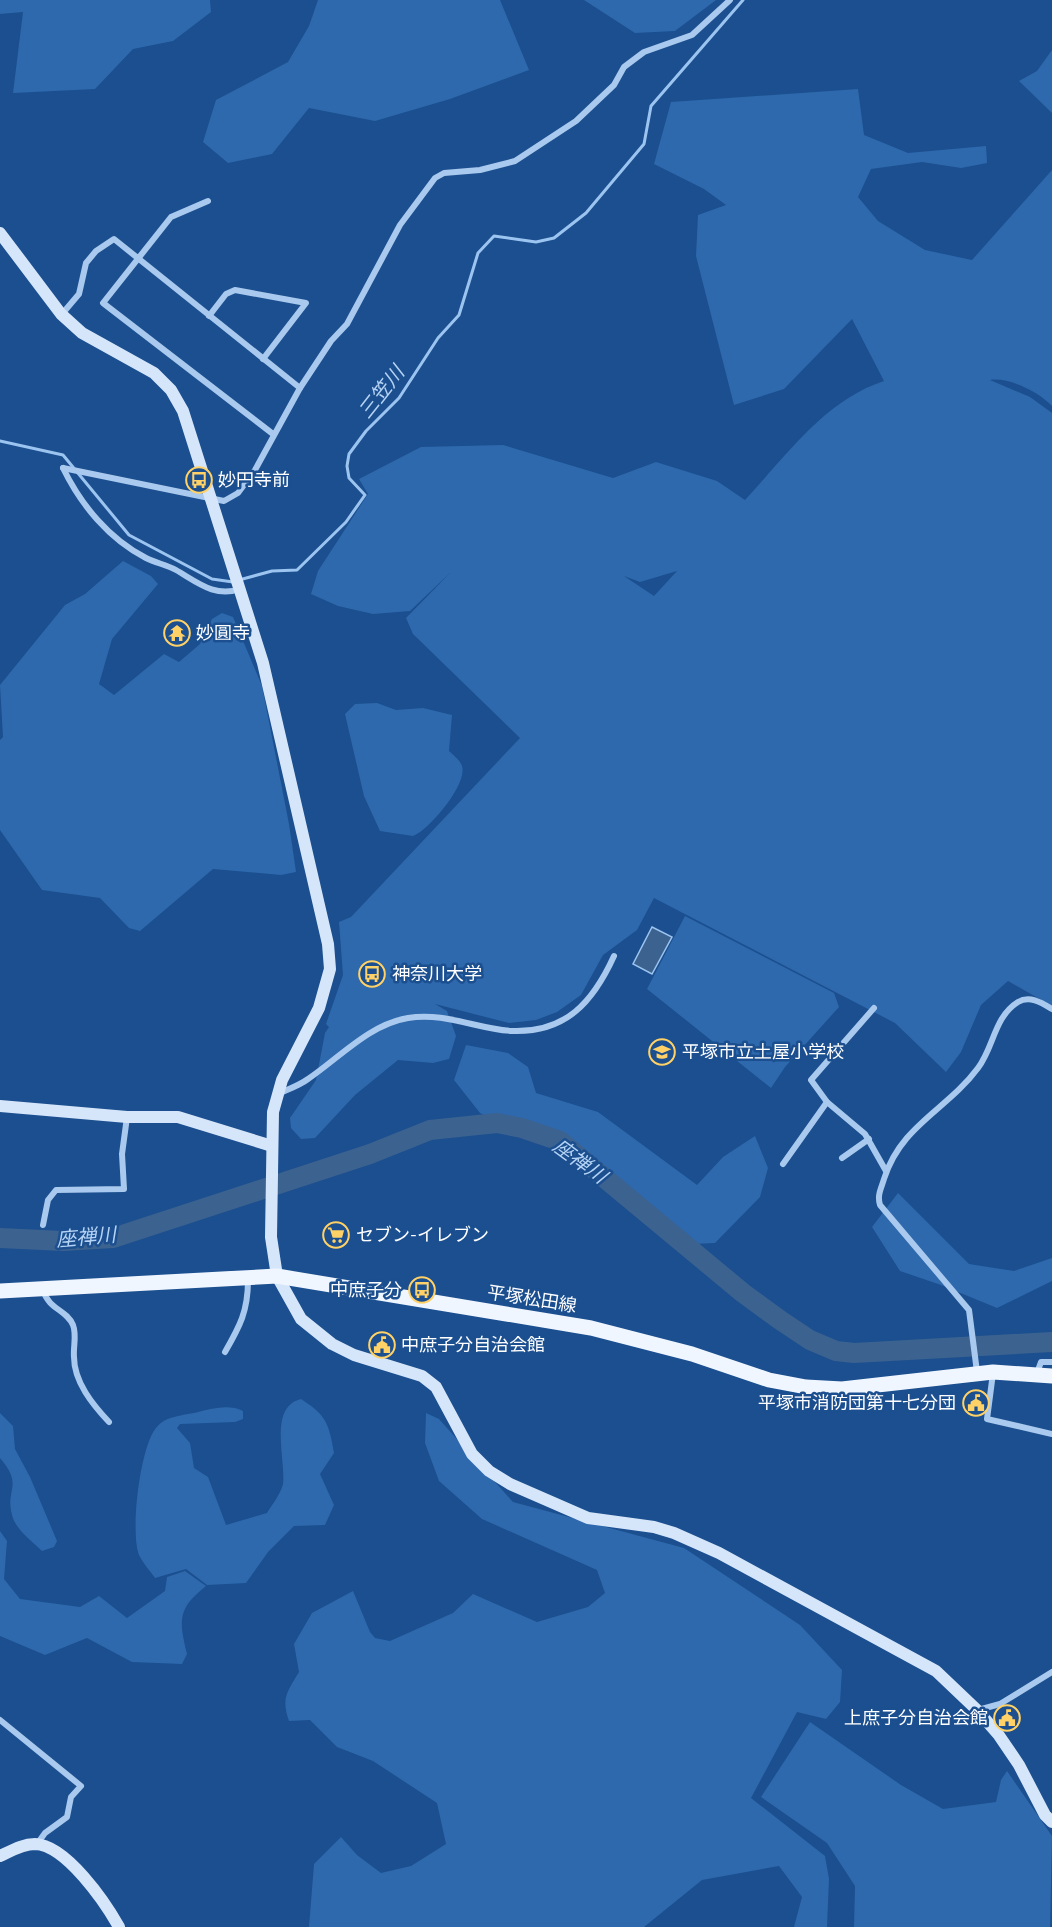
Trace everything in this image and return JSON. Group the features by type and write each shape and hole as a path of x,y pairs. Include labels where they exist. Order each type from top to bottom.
{"main road":[{"name":"平塚松田線","path":"0,1291 277,1276 591,1328 692,1354 769,1380 806,1387 842,1389 977,1372 1044,1375"}],"street":[{"path":"241,588 217,591 205,588 175,569 149,560 123,545 98,521 72,487 63,468 224,501 238,493 255,470 300,388 331,341 347,324 400,225 435,178 444,172 480,170 515,161 576,121 614,85 624,67 644,52 692,35 730,0"},
{"path":"208,201 171,217 103,303 273,434"},
{"path":"0,233 61,314 82,333 154,374 171,390 183,411 263,663 330,969 319,1008 276,1095 270,1199 271,1238 277,1276 301,1319 332,1344 354,1355 422,1376 436,1387 460,1437 471,1454 489,1471 531,1494 588,1518 654,1527 719,1553 936,1671 977,1710 1018,1765 1036,1800 1052,1822"},
{"path":"61,314 79,294 86,263 96,252 114,239 138,261 300,388"},
{"path":"209,316 226,294 235,290 306,303 263,358"},
{"path":"276,1095 307,1080 387,1024 409,1017 458,1019 511,1030 541,1028 565,1019 586,1004 602,981 614,956"},
{"path":"977,1372 969,1310 932,1270 880,1205 878,1197 886,1172 903,1139 978,1068 1001,1018 1019,1001 1034,999 1052,1009"},
{"path":"874,1008 811,1080 827,1102 846,1116 868,1139 886,1172"},
{"path":"783,1164 827,1102"},
{"path":"0,1106 128,1117 178,1117 272,1146"},
{"path":"43,1225 48,1200 56,1190 124,1189 122,1154 128,1117"},
{"path":"842,1158 868,1139"},
{"path":"225,1352 240,1325 248,1304 248,1279"},
{"path":"43,1290 47,1302 69,1319 74,1326 74,1359 77,1377 109,1422"},
{"path":"1044,1375 1041,1362 1052,1362"},
{"path":"993,1372 987,1419 1052,1434"},
{"path":"977,1710 1000,1704 1052,1672"},
{"path":"0,1720 81,1786 71,1797 67,1817 45,1833 37,1844"},
{"path":"0,1856 23,1845 37,1844 53,1851 73,1865 119,1927"}],"shaded area":[{"path":"0,0 210,0 211,12 173,41 133,49 95,89 13,93 23,12 0,14"},
{"path":"318,0 500,0 529,70 450,99 375,121 309,108 272,154 228,163 203,142 216,100 288,62 309,26"},
{"path":"584,0 716,0 675,31 635,33"},
{"path":"1052,50 1052,113 1019,81 1037,71"},
{"path":"858,89 864,135 908,153 986,146 987,163 961,168 922,162 871,169 858,197 878,221 925,250 972,260 1052,170 1052,406 1040,396 1015,383 990,380 1030,397 1052,413 1052,1006 1008,981 981,1005 961,1052 946,1072 895,1023 654,898 637,930 603,955 581,995 557,1012 536,1020 509,1023 435,1004 447,1011 456,1036 449,1059 433,1063 398,1060 355,1095 315,1138 301,1139 291,1128 290,1118 316,1080 325,1033 329,1027 326,1024 343,975 339,922 351,917 520,738 413,634 406,618 451,572 410,611 373,614 338,606 311,594 318,571 368,494 359,479 421,447 503,445 613,478 656,462 717,481 745,500 791,448 825,415 843,401 884,381 852,319 784,389 734,405 696,256 698,215 726,205 704,189 654,164 671,102","holes":["677,571 654,596 624,576 640,582"]},
{"path":"123,561 151,576 158,584 112,639 99,684 114,695 164,654 179,662 200,644 212,619 222,613 233,617 262,686 296,872 281,875 213,869 140,931 129,928 100,898 42,890 0,830 0,740 3,737 0,685 65,605 85,594"},
{"path":"377,703 396,710 423,708 452,715 449,751 462,766 459,784 446,806 428,825 413,836 380,831 364,796 345,714 355,704"},
{"path":"685,916 834,993 839,1007 785,1067 771,1088 647,989"},
{"path":"652,927 672,937 652,974 633,964"},
{"path":"466,1045 508,1053 528,1067 536,1093 598,1112 697,1185 723,1157 755,1136 768,1168 760,1197 715,1243 693,1244 647,1214 569,1152 524,1135 480,1113 454,1080"},
{"path":"898,1193 969,1264 1014,1271 1052,1258 1052,1281 997,1308 900,1271 872,1227"},
{"path":"301,1399 316,1410 325,1421 334,1453 320,1474 334,1505 325,1525 294,1526 268,1552 246,1583 207,1585 186,1569 155,1578 139,1555 136,1544 136,1510 145,1453 156,1428 170,1418 210,1409 227,1407 243,1411 243,1419 235,1422 180,1424 177,1428 190,1443 194,1468 208,1477 226,1525 267,1513 276,1499 283,1484 282,1423 285,1412 291,1404"},
{"path":"0,1413 13,1426 15,1449 30,1477 57,1541 54,1547 42,1551 24,1534 14,1520 10,1506 11,1475 0,1458"},
{"path":"426,1413 439,1419 513,1502 684,1548 800,1625 842,1670 840,1702 826,1719 797,1712 751,1798 825,1856 829,1879 827,1927 794,1927 802,1897 779,1866 702,1880 644,1927 309,1927 314,1864 341,1837 357,1855 381,1873 411,1866 446,1844 437,1803 373,1761 337,1747 310,1720 289,1721 286,1695 299,1672 294,1644 312,1613 353,1591 370,1632 375,1638 390,1641 453,1613 473,1594 537,1622 588,1607 605,1593 597,1570 482,1519 439,1481 425,1443"},
{"path":"0,1531 7,1541 4,1579 20,1599 80,1607 99,1596 127,1618 165,1591 167,1577 185,1571 206,1586 185,1609 182,1624 187,1654 182,1664 132,1662 87,1638 45,1655 0,1636"},
{"path":"810,1722 901,1785 943,1809 996,1802 1001,1780 1007,1771 1052,1836 1050,1927 854,1927 855,1886 827,1843 761,1797"}],"waterway":[{"name":"三笠川","path":"239,580 272,571 297,570 346,522 365,495 349,478 347,466 349,454 366,431 399,398 438,338 459,315 478,253 494,236 536,242 554,238 586,213 644,144 651,106 743,0"},
{"name":"三笠川","path":"0,441 63,455 129,535 212,579 233,582"},
{"name":"座禅川","path":"0,1238 63,1241 113,1238 370,1154 430,1130 497,1123 522,1128 560,1141 743,1293 810,1340 836,1351 854,1353 1052,1342"}],"place":[{"name":"妙円寺前","path":"199,480"},
{"name":"妙圓寺","path":"177,633"},
{"name":"神奈川大学","path":"372,974"},
{"name":"平塚市立土屋小学校","path":"662,1052"},
{"name":"セブン-イレブン","path":"336,1235"},
{"name":"中庶子分","path":"422,1290"},
{"name":"中庶子分自治会館","path":"382,1345"},
{"name":"平塚市消防団第十七分団","path":"976,1403"},
{"name":"上庶子分自治会館","path":"1007,1718"}]}
